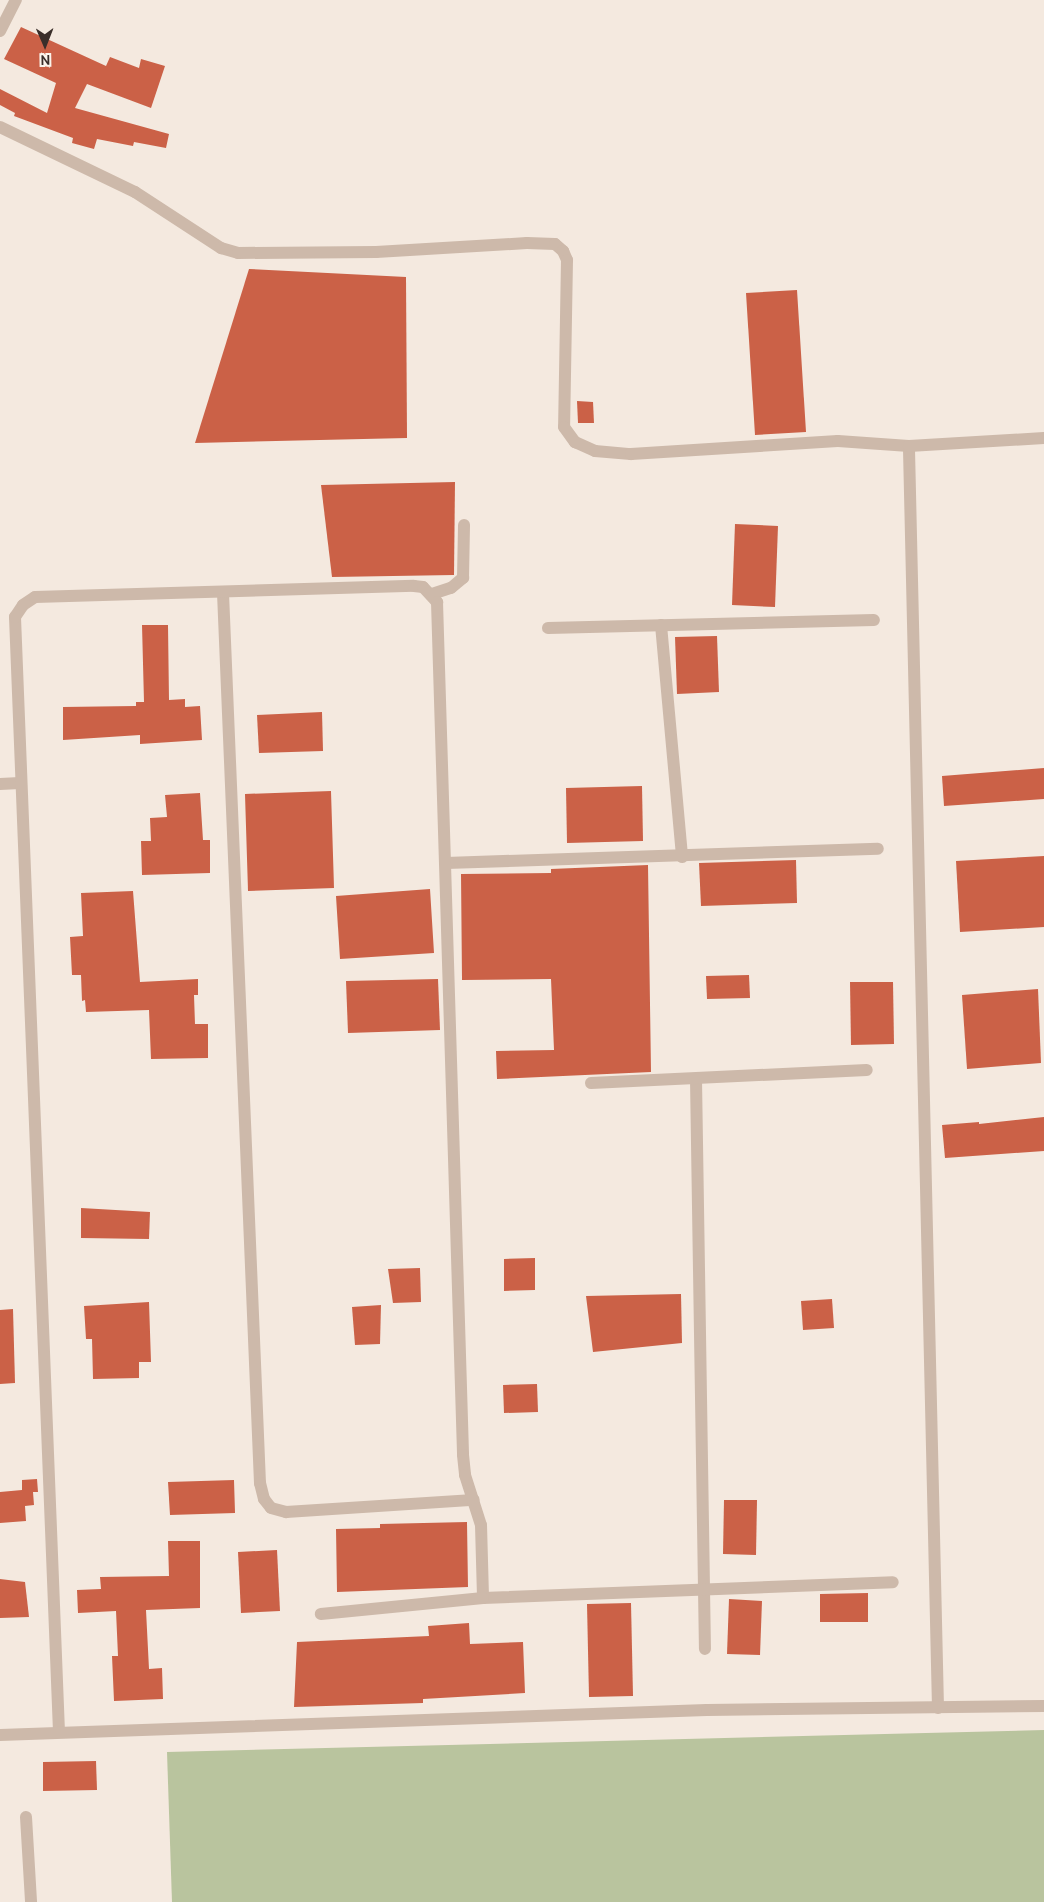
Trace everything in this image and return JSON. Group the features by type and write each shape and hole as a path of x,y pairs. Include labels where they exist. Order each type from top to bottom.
{"street":[{"path":"0,31 16,0"},
{"path":"0,127 135,192 221,248 238,253 376,252 527,243 554,244 564,251 567,260 564,426 575,442 595,451 631,454 838,440 909,446 1044,438"},
{"path":"909,446 938,1708"},
{"path":"60,1732 20,783 15,618 23,605 35,597 414,586 432,594 451,588 463,578 464,525"},
{"path":"223,592 260,1473 264,1499 271,1508 286,1512 474,1500"},
{"path":"432,594 439,613 463,1455 465,1476 481,1525 483,1598"},
{"path":"548,628 874,620"},
{"path":"661,625 682,856"},
{"path":"0,784 20,783"},
{"path":"446,863 878,849"},
{"path":"591,1083 867,1070"},
{"path":"696,1079 705,1649"},
{"path":"321,1614 483,1598 705,1591 893,1582"},
{"path":"0,1735 697,1710 1044,1706"},
{"path":"26,1817 31,1902"}],"green space":[{"path":"1044,1730 1044,1902 172,1902 167,1752"}],"building":[{"path":"21,27 106,66 110,57 139,68 141,59 165,66 151,108 87,84 75,108 169,134 166,148 134,142 133,146 97,139 94,149 72,143 73,138 14,116 15,113 0,105 0,89 47,113 56,83 4,59"},
{"path":"249,269 406,277 407,438 195,443"},
{"path":"797,290 806,432 755,435 746,293"},
{"path":"577,401 593,402 594,423 578,423"},
{"path":"455,482 454,575 332,577 321,485"},
{"path":"735,524 778,526 775,607 732,605"},
{"path":"142,625 168,625 169,700 185,699 185,707 200,706 202,740 140,744 140,735 63,740 63,707 136,706 136,702 144,702"},
{"path":"717,636 719,692 677,694 675,637"},
{"path":"322,712 323,751 259,753 257,715"},
{"path":"1044,768 1044,799 944,806 942,776"},
{"path":"642,786 643,841 567,843 566,788"},
{"path":"331,791 334,888 248,891 245,794"},
{"path":"200,793 203,840 210,840 210,873 142,875 141,841 151,841 150,818 167,817 165,795"},
{"path":"1044,856 1044,927 960,932 956,861"},
{"path":"796,860 797,903 701,906 699,863"},
{"path":"648,865 651,1072 497,1079 496,1051 554,1050 551,979 462,980 461,874 551,873 551,869"},
{"path":"430,889 434,953 340,959 336,896"},
{"path":"133,891 140,982 198,979 198,995 194,995 195,1024 208,1024 208,1058 151,1059 149,1010 86,1012 85,1000 82,1001 81,975 72,975 70,937 83,936 81,893"},
{"path":"749,975 750,998 707,999 706,976"},
{"path":"438,979 440,1030 348,1033 346,981"},
{"path":"850,982 893,982 894,1044 851,1045"},
{"path":"1038,989 1041,1063 967,1069 962,995"},
{"path":"1044,1117 1044,1151 945,1158 942,1125 979,1122 979,1124"},
{"path":"81,1208 150,1212 149,1239 81,1238"},
{"path":"535,1258 535,1290 504,1291 504,1259"},
{"path":"420,1268 421,1302 393,1303 388,1269"},
{"path":"681,1294 682,1343 593,1352 586,1296"},
{"path":"832,1299 834,1328 803,1330 801,1301"},
{"path":"149,1302 151,1362 139,1362 139,1378 93,1379 92,1339 86,1339 84,1306"},
{"path":"381,1305 380,1344 355,1345 352,1307"},
{"path":"13,1309 15,1383 0,1384 0,1310"},
{"path":"537,1384 538,1412 504,1413 503,1385"},
{"path":"37,1479 38,1492 33,1492 34,1505 25,1506 26,1521 0,1523 0,1492 22,1490 22,1480"},
{"path":"234,1480 235,1513 170,1515 168,1482"},
{"path":"724,1500 757,1500 756,1555 723,1554"},
{"path":"467,1522 468,1587 337,1592 336,1529 380,1528 380,1524"},
{"path":"168,1541 200,1541 200,1608 146,1610 149,1669 162,1668 163,1699 114,1701 112,1656 118,1656 116,1611 78,1613 77,1590 101,1589 100,1577 169,1576"},
{"path":"277,1550 280,1611 241,1613 238,1552"},
{"path":"0,1579 25,1582 29,1617 0,1618"},
{"path":"868,1593 868,1622 820,1622 820,1594"},
{"path":"729,1599 762,1601 760,1655 727,1654"},
{"path":"631,1603 633,1696 589,1697 587,1604"},
{"path":"469,1623 470,1644 523,1642 525,1693 423,1699 423,1703 294,1707 297,1642 429,1636 428,1626"},
{"path":"96,1761 97,1790 43,1791 43,1762"}]}
